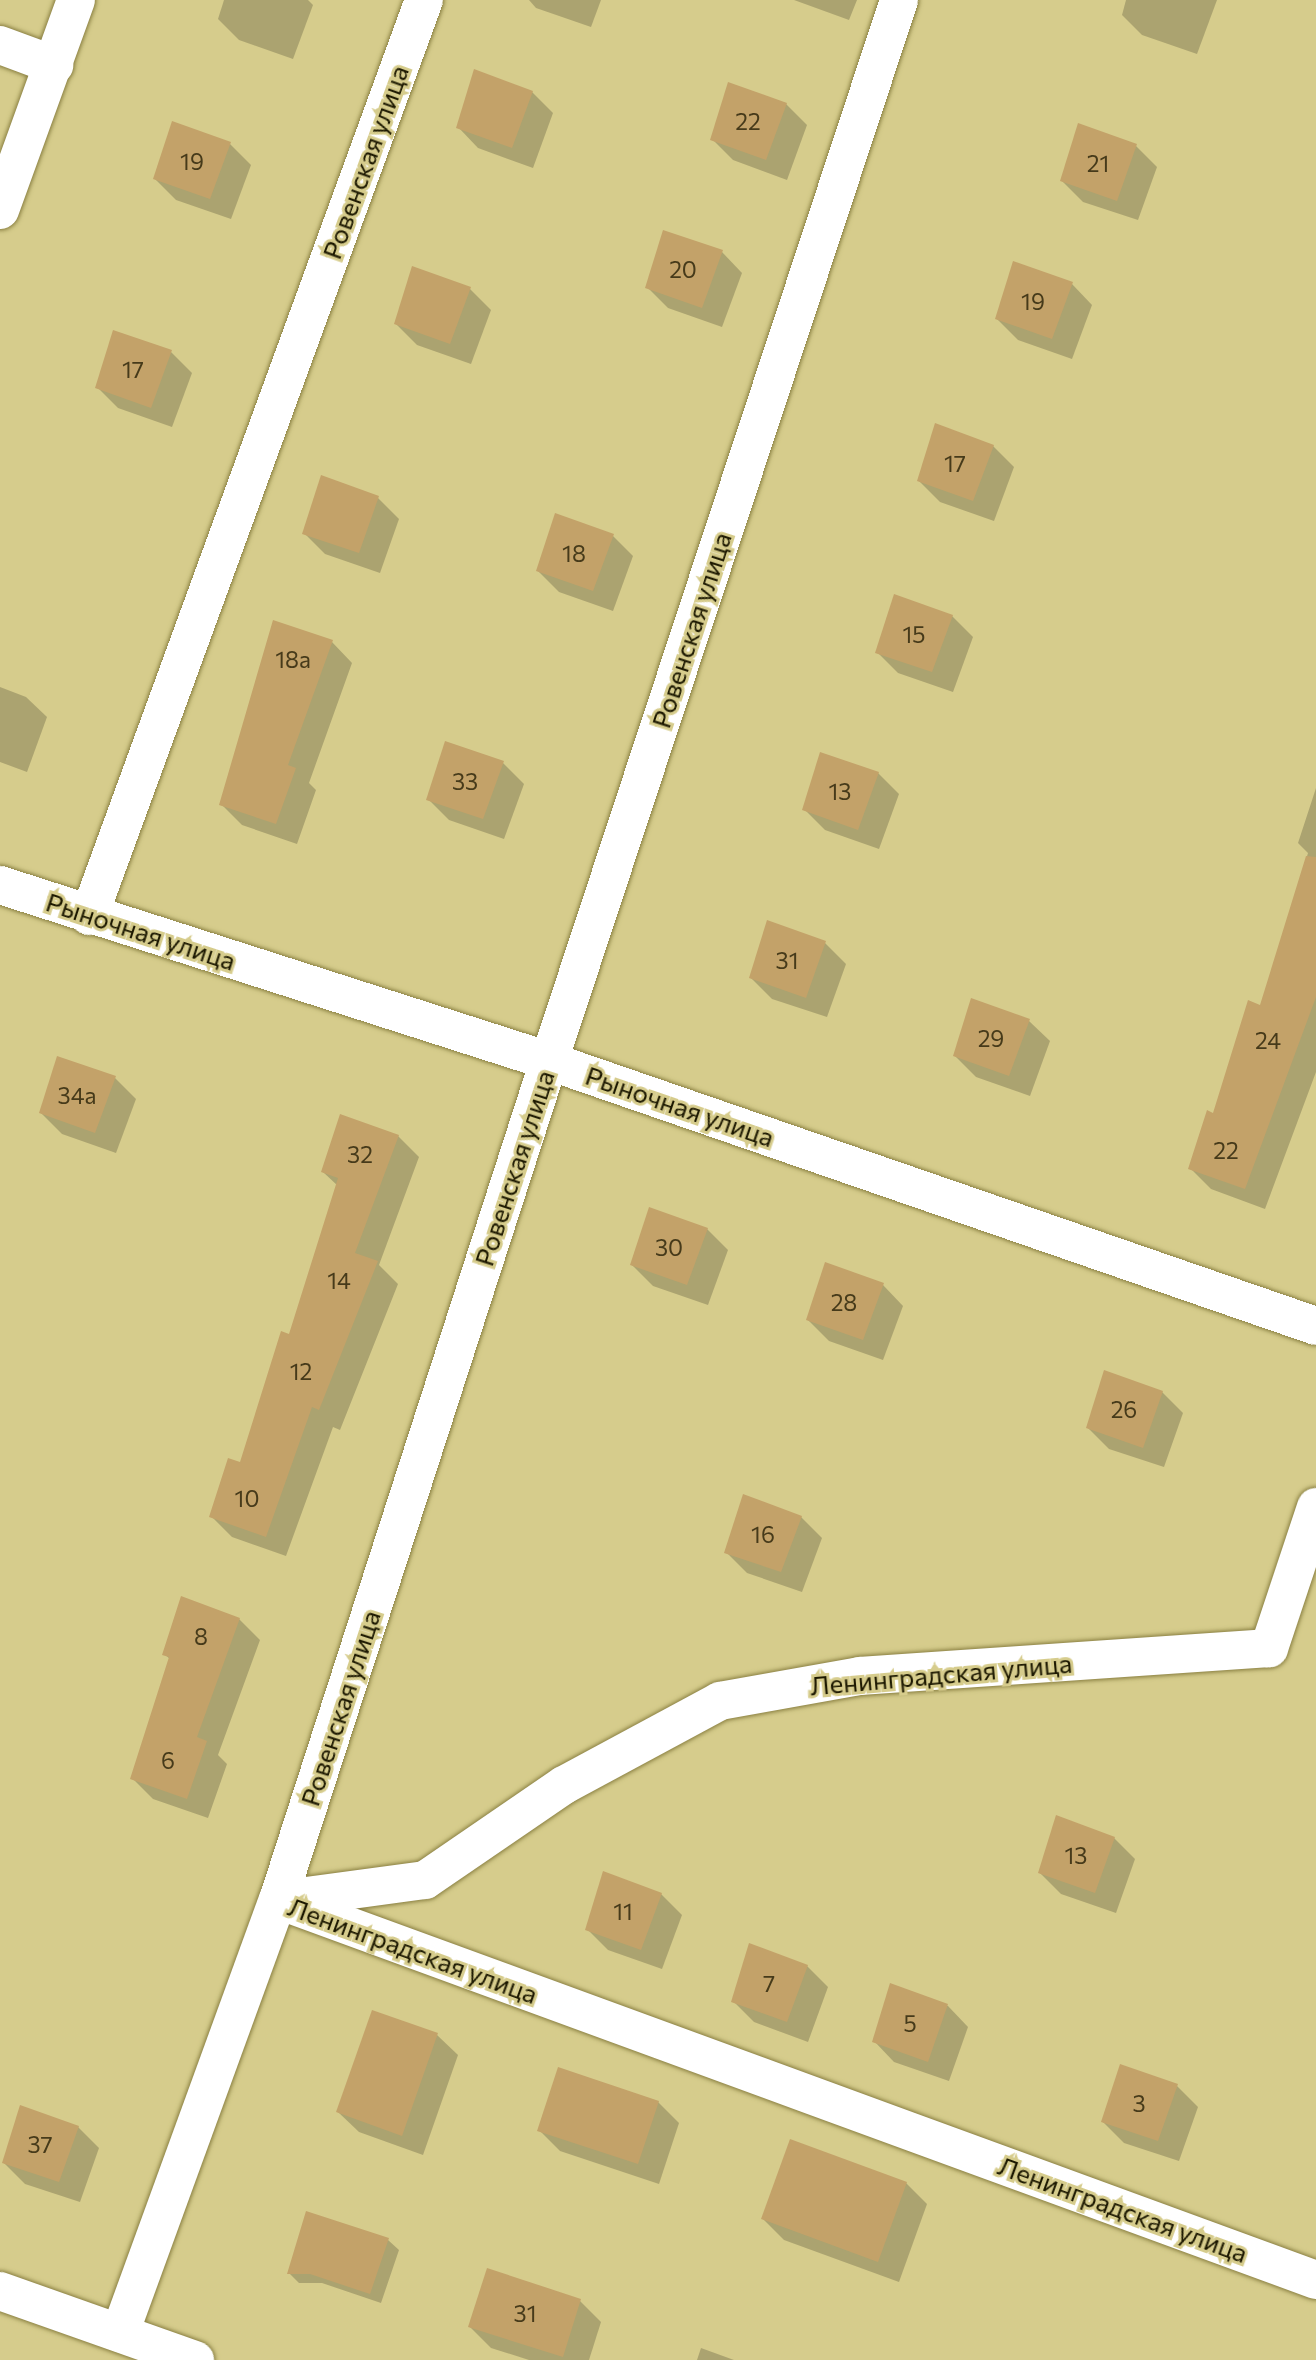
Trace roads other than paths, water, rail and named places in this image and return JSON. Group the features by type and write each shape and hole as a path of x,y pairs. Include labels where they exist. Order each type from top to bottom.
{"street":[{"path":"0,210 76,0"},
{"name":"Ровенская улица","path":"89,916 424,0"},
{"name":"Ровенская улица","path":"120,2333 278,1900 548,1060 899,0"},
{"path":"0,45 54,65"},
{"name":"Рыночная улица","path":"0,885 89,916 548,1060 1316,1326"},
{"name":"Ленинградская улица","path":"278,1900 425,1880 564,1784 720,1701 860,1676 1269,1648 1316,1507"},
{"name":"Ленинградская улица","path":"278,1900 1316,2280"},
{"path":"0,2291 195,2360"}]}
